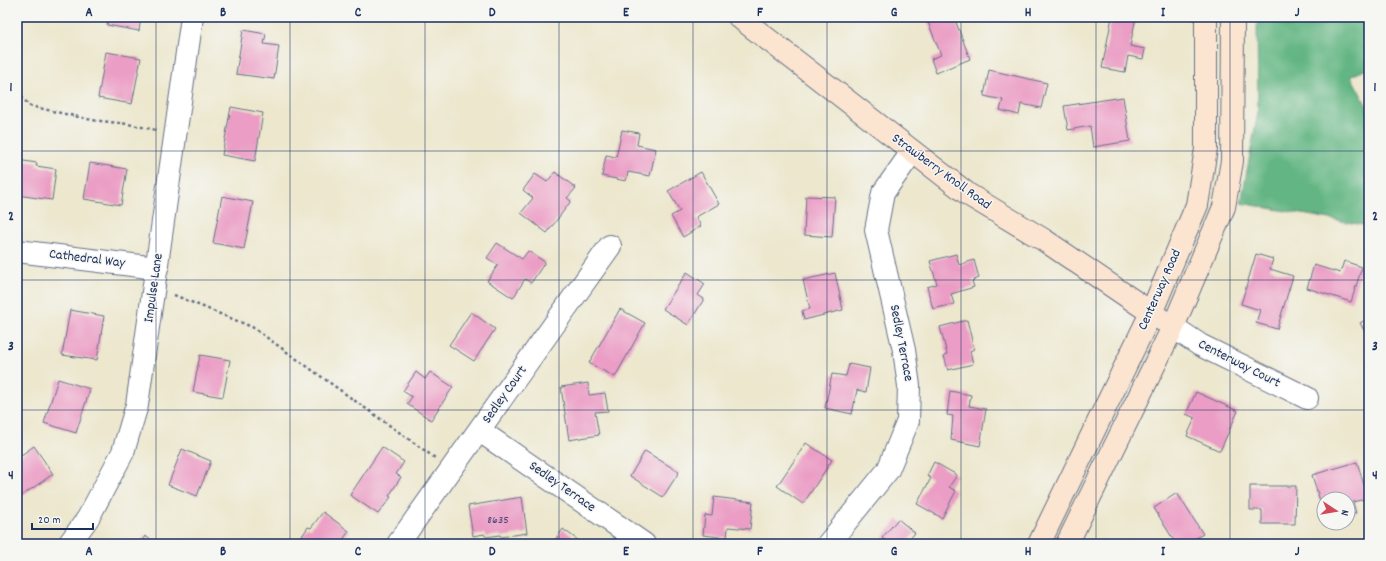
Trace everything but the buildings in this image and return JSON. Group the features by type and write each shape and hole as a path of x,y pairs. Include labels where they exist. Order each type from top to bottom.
{"street":[{"name":"Impulse Lane","path":"69,544 88,518 123,452 137,405 192,17"},
{"name":"Strawberry Knoll Road","path":"739,17 969,195 1044,240 1173,328"},
{"name":"Centerway Road","path":"1039,544 1151,313 1197,205 1206,149 1206,17"},
{"name":"Centerway Road","path":"1067,544 1173,328 1224,207 1232,161 1233,17"},
{"name":"Sedley Terrace","path":"828,544 888,470 908,421 910,386 904,350 876,230 884,193 912,152"},
{"name":"Sedley Court","path":"398,544 480,431 610,246"},
{"name":"Cathedral Way","path":"17,251 157,268"},
{"name":"Centerway Court","path":"1173,328 1200,345 1308,398"},
{"name":"Sedley Terrace","path":"480,431 644,544"}],"path":[{"path":"17,92 30,106 92,120 128,124 176,134"},
{"path":"153,291 176,295 252,327 452,470"}],"green space":[{"path":"1257,17 1369,17 1369,68 1351,76 1369,110 1369,226 1241,203 1258,112"}]}
